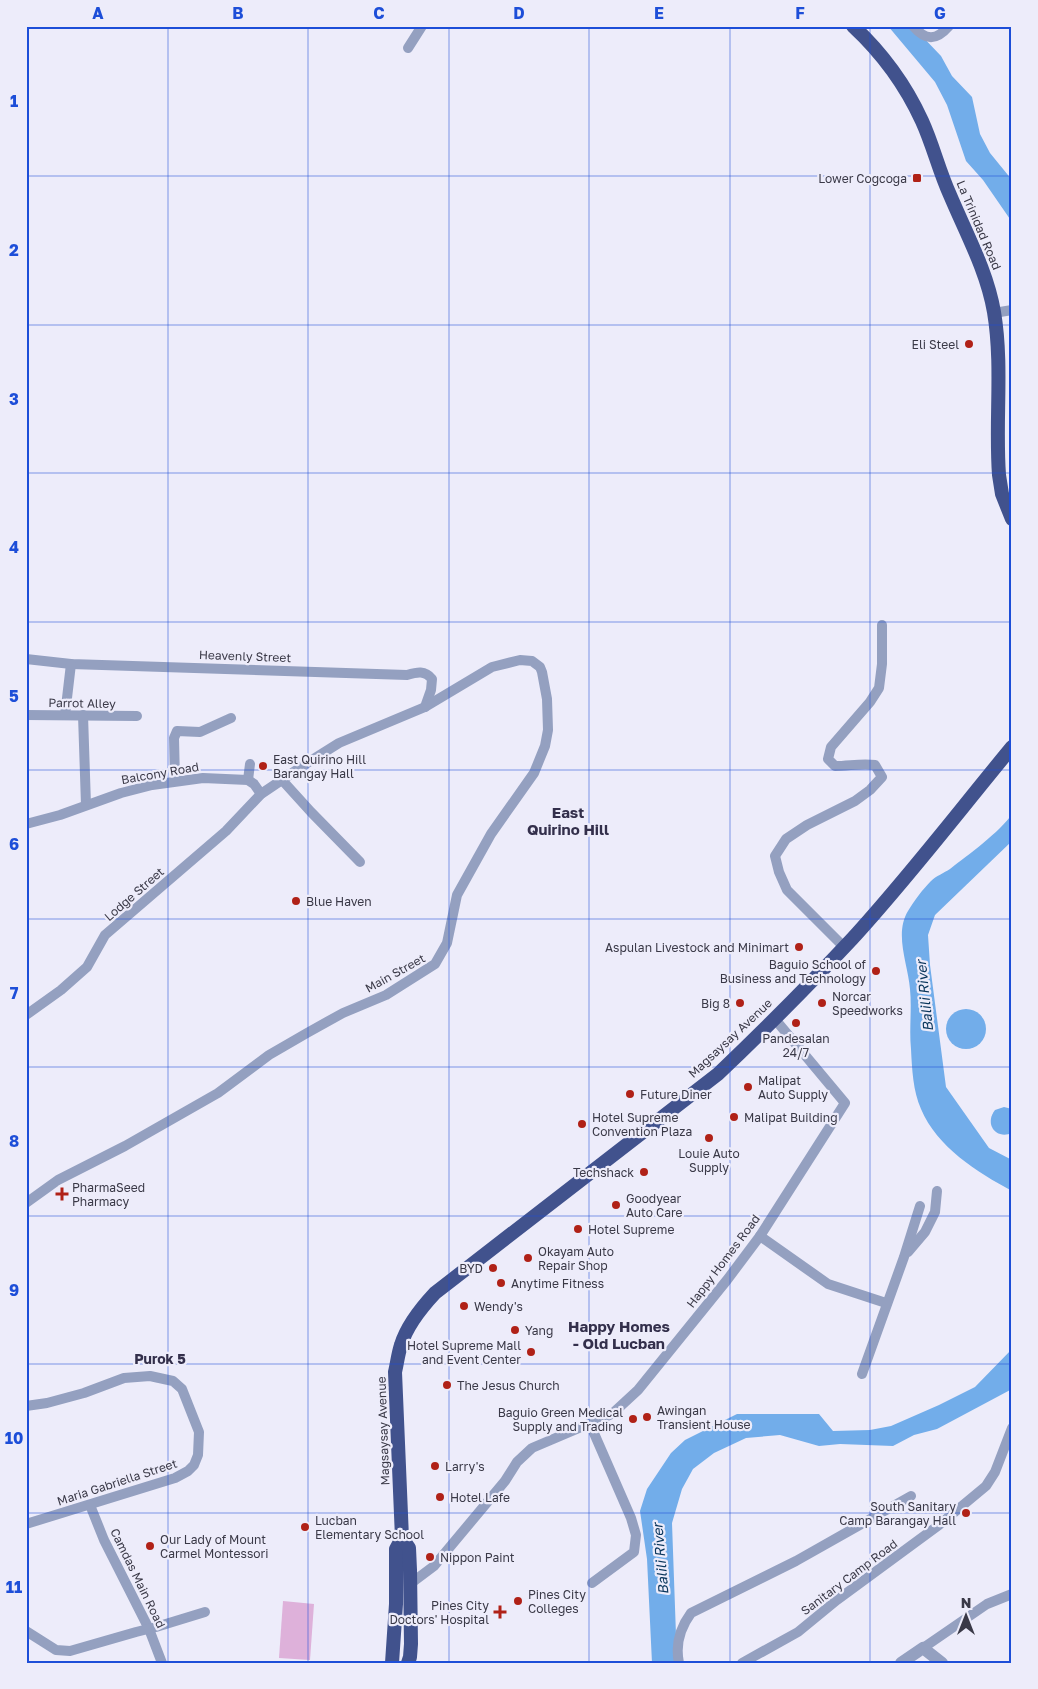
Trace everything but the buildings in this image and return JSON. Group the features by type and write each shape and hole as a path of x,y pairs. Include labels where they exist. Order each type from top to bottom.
{"highway":[{"name":"La Trinidad Road","path":"853,26 867,39 905,90 922,121 948,190 978,257 987,284 994,313 998,352 999,475 1002,494 1012,519"},
{"name":"Magsaysay Avenue","path":"392,1663 396,1604 396,1549 402,1538 395,1372 400,1345 413,1320 435,1294 718,1074 844,947 888,898 1012,746"},
{"name":"Magsaysay Avenue","path":"402,1538 409,1548 411,1661"}],"street":[{"path":"408,48 422,26"},
{"path":"914,26 924,36 932,38 939,35 949,26"},
{"path":"994,313 1012,310"},
{"path":"844,947 788,890 779,872 775,856 786,839 807,825 855,801 870,790 882,777 875,765 864,763 835,766 828,759 832,747 855,722 879,688 882,664 882,625"},
{"name":"Heavenly Street","path":"26,659 71,664 407,674 418,672 428,674 432,680 431,690 425,706"},
{"name":"Main Street","path":"26,1203 58,1180 125,1146 218,1093 269,1055 307,1032 343,1013 386,994 435,964 446,943 457,895 465,879 491,834 534,773 545,746 548,717 542,672 540,667 532,661 510,662 492,667 425,706"},
{"path":"65,715 71,664"},
{"path":"250,764 248,780 254,784 261,794 304,764 339,743 425,706"},
{"name":"Parrot Alley","path":"26,715 137,716"},
{"path":"83,715 86,805"},
{"path":"175,781 174,738 177,731 200,732 231,718"},
{"name":"Balcony Road","path":"26,824 60,815 121,793 175,781 203,778 248,780"},
{"path":"282,780 360,862"},
{"name":"Lodge Street","path":"26,1015 61,990 87,967 105,935 226,831 261,794"},
{"name":"Happy Homes Road","path":"410,1584 434,1566 505,1481 517,1462 532,1448 612,1414 638,1390 760,1236 845,1102 774,1018"},
{"path":"904,1257 925,1232 935,1212 937,1192"},
{"path":"862,1374 904,1257 920,1206"},
{"path":"760,1236 828,1284 886,1303"},
{"name":"Maria Gabriella Street","path":"26,1406 47,1403 84,1393 124,1378 150,1376 173,1381 182,1390 199,1432 198,1455 194,1466 175,1478 26,1524"},
{"path":"590,1424 631,1518 636,1535 634,1552 592,1583"},
{"name":"Sanitary Camp Road","path":"742,1663 798,1632 939,1525 986,1486 995,1472 1012,1428"},
{"path":"678,1663 678,1643 685,1622 691,1613 796,1561 911,1496"},
{"name":"Camdas Main Road","path":"90,1505 104,1540 149,1629 162,1663"},
{"path":"901,1663 987,1604 1012,1594"},
{"path":"26,1631 56,1650 70,1651 205,1612"},
{"path":"923,1648 942,1663"}],"shaded area":[{"path":"283,1601 314,1604 310,1660 279,1658"}],"water":[{"path":"888,26 910,26 920,34 941,56 952,76 972,97 980,134 990,153 1012,180 1012,222 983,180 966,161 947,105 935,82"},
{"name":"Balili River","path":"1012,814 1012,841 935,915 928,935 930,965 946,1087 989,1148 1012,1160 1012,1191 985,1176 959,1157 937,1135 921,1109 916,1095 912,1072 910,989 903,949 902,929 910,907 933,879 950,869 983,843"},
{"path":"966,1009 980,1015 986,1029 980,1043 966,1049 952,1043 946,1029 952,1015"},
{"path":"1004,1107 1012,1109 1012,1133 1006,1135 997,1132 991,1125 992,1115 995,1110"},
{"name":"Balili River","path":"1012,1349 1012,1389 937,1429 914,1435 893,1446 840,1444 819,1446 780,1435 746,1438 714,1453 693,1469 682,1489 672,1523 677,1663 652,1663 647,1559 640,1511 647,1489 671,1453 685,1440 737,1414 819,1414 833,1431 870,1430 891,1426 975,1387"}],"place":[{"name":"Lower Cogcoga","path":"917,178"},
{"name":"Eli Steel","path":"969,344"},
{"name":"East Quirino Hill Barangay Hall","path":"263,766"},
{"name":"Blue Haven","path":"296,901"},
{"name":"Aspulan Livestock and Minimart","path":"799,947"},
{"name":"Baguio School of Business and Technology","path":"876,971"},
{"name":"Big 8","path":"740,1003"},
{"name":"Norcar Speedworks","path":"822,1003"},
{"name":"Pandesalan 24/7","path":"796,1023"},
{"name":"Malipat Auto Supply","path":"748,1087"},
{"name":"Future Diner","path":"630,1094"},
{"name":"Malipat Building","path":"734,1117"},
{"name":"Hotel Supreme Convention Plaza","path":"582,1124"},
{"name":"Louie Auto Supply","path":"709,1138"},
{"name":"Techshack","path":"644,1172"},
{"name":"PharmaSeed Pharmacy","path":"62,1194"},
{"name":"Goodyear Auto Care","path":"616,1205"},
{"name":"Hotel Supreme","path":"578,1229"},
{"name":"Okayam Auto Repair Shop","path":"528,1258"},
{"name":"BYD","path":"493,1268"},
{"name":"Anytime Fitness","path":"501,1283"},
{"name":"Wendy's","path":"464,1306"},
{"name":"Yang","path":"515,1330"},
{"name":"Hotel Supreme Mall and Event Center","path":"531,1352"},
{"name":"The Jesus Church","path":"447,1385"},
{"name":"Awingan Transient House","path":"647,1417"},
{"name":"Baguio Green Medical Supply and Trading","path":"633,1419"},
{"name":"Larry's","path":"435,1466"},
{"name":"Hotel Lafe","path":"440,1497"},
{"name":"South Sanitary Camp Barangay Hall","path":"966,1513"},
{"name":"Lucban Elementary School","path":"305,1527"},
{"name":"Our Lady of Mount Carmel Montessori","path":"150,1546"},
{"name":"Nippon Paint","path":"430,1557"},
{"name":"Pines City Colleges","path":"518,1601"},
{"name":"Pines City Doctors' Hospital","path":"500,1612"}],"district":[{"name":"East Quirino Hill","path":"568,820"},
{"name":"Happy Homes - Old Lucban","path":"619,1334"},
{"name":"Purok 5","path":"160,1358"}]}
